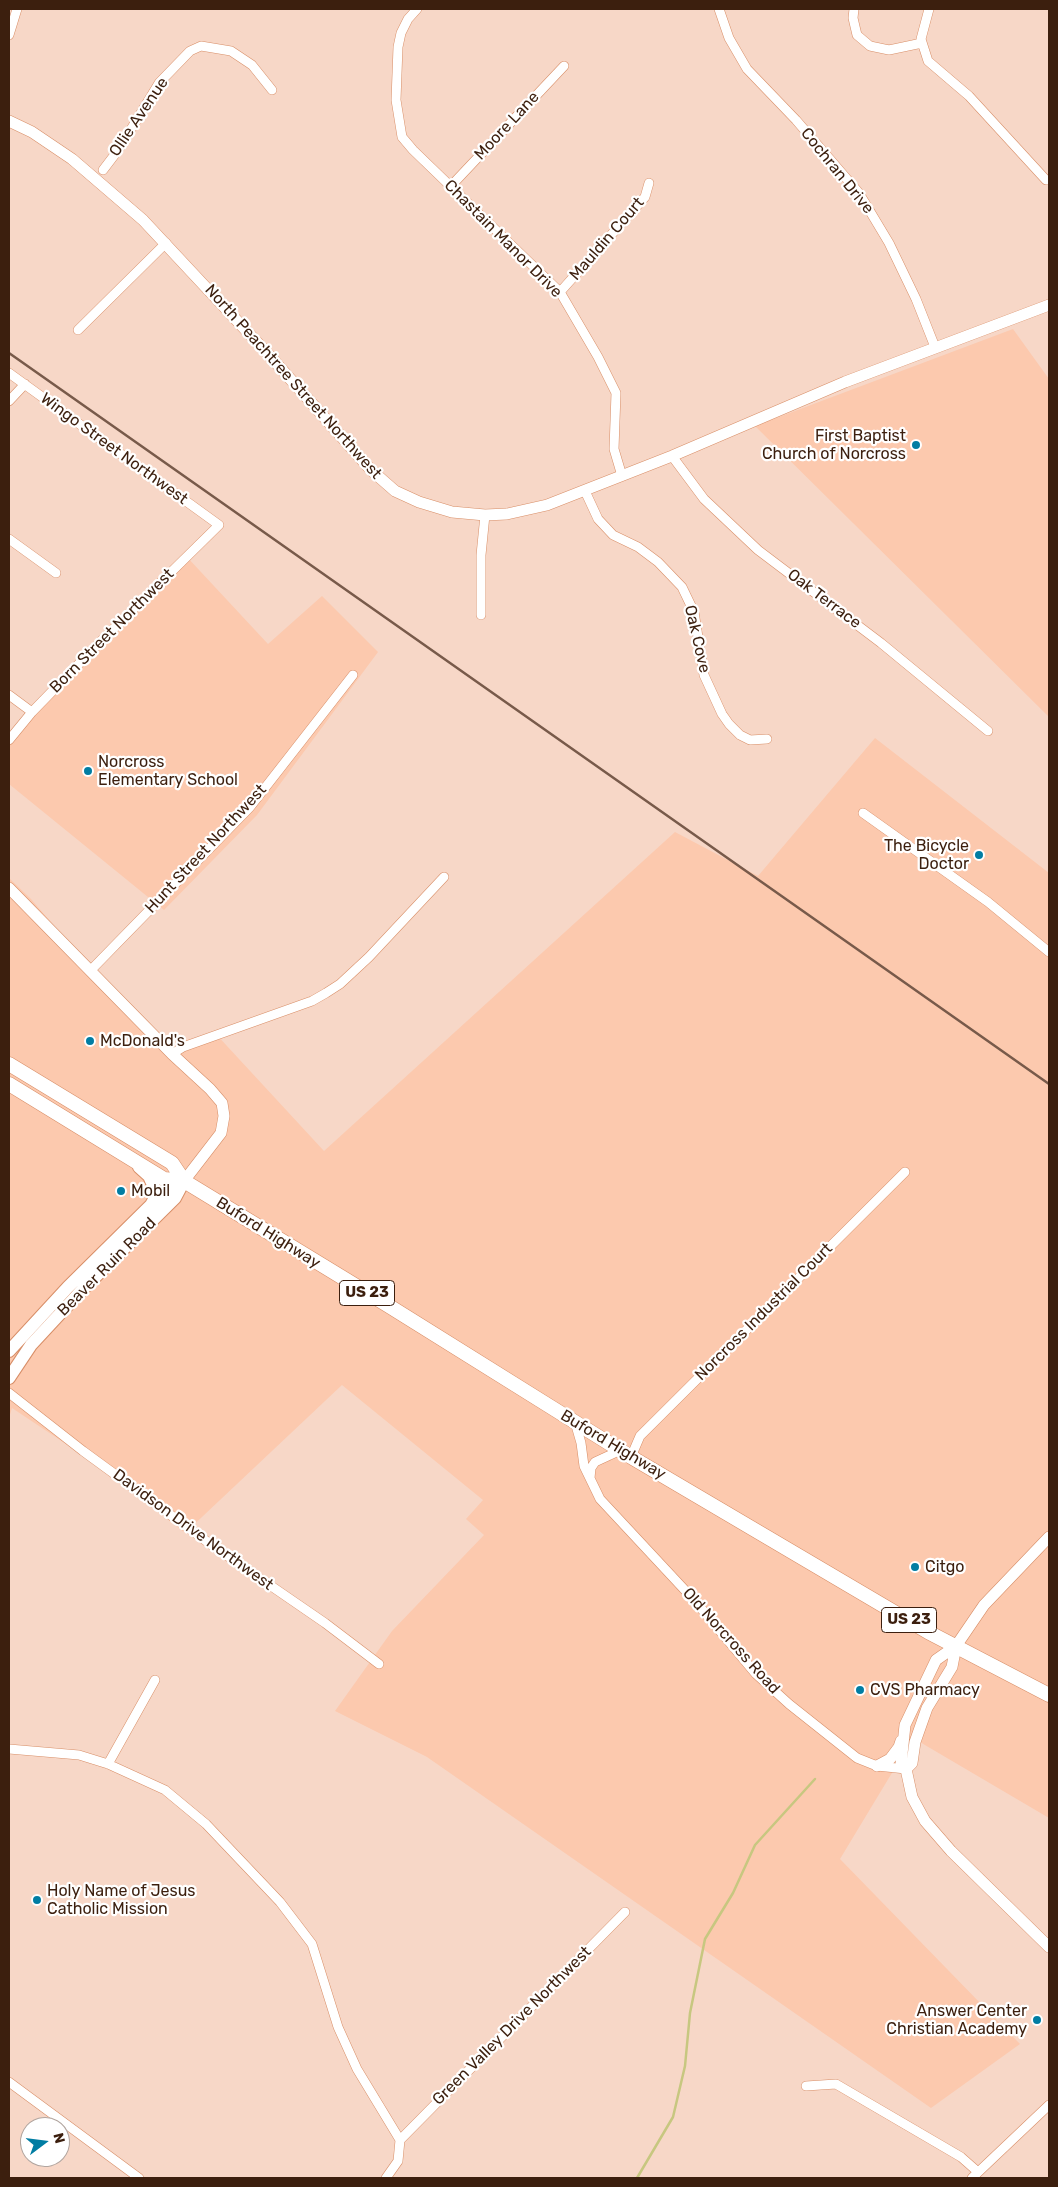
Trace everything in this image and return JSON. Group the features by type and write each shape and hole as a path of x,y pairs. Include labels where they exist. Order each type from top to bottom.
{"main road":[{"name":"Buford Highway","path":"9,1064 172,1163 184,1181 626,1454 922,1628 1049,1695"},
{"name":"Buford Highway","path":"9,1084 165,1180 184,1181"},
{"path":"130,1160 149,1176 154,1187 155,1198 151,1205"},
{"name":"Beaver Ruin Road","path":"9,1351 68,1287 151,1205 184,1181"},
{"name":"Beaver Ruin Road","path":"9,1378 31,1345 82,1290 175,1198 184,1181"}],"street":[{"path":"9,35 17,9"},
{"name":"Chastain Manor Drive","path":"417,9 408,19 401,33 398,47 396,100 402,137 450,187 560,292 598,357 616,393 614,449 622,476"},
{"name":"Cochran Drive","path":"719,9 729,38 747,69 796,120 859,193 889,243 916,299 935,347"},
{"path":"854,9 853,18 857,35 870,46 889,50 922,43"},
{"path":"929,9 921,39 928,61 969,96 1046,180 1049,180"},
{"name":"Ollie Avenue","path":"103,170 119,149 159,83 190,51 200,46 231,51 252,65 272,90"},
{"name":"Moore Lane","path":"450,187 564,66"},
{"name":"North Peachtree Street Northwest","path":"9,121 32,132 72,159 143,220 371,470 395,491 419,502 452,512 485,515 507,514 548,505 672,456 777,410 935,347 1049,306"},
{"name":"Mauldin Court","path":"560,292 645,197 649,183"},
{"path":"78,330 166,243"},
{"name":"Wingo Street Northwest","path":"9,373 219,525"},
{"path":"9,401 25,384"},
{"name":"Oak Terrace","path":"672,456 704,499 758,550 881,643 988,731"},
{"name":"Oak Cove","path":"585,491 598,519 613,535 638,547 658,562 682,586 694,612 704,675 722,714 740,735 750,740 767,739"},
{"path":"481,615 481,555 485,515"},
{"name":"Born Street Northwest","path":"9,740 32,712 219,525"},
{"path":"9,539 56,573"},
{"name":"Hunt Street Northwest","path":"90,971 250,806 353,675"},
{"path":"9,695 32,712"},
{"path":"863,813 981,896 1049,952"},
{"path":"172,1054 183,1047 312,1002 340,984 369,957 444,877"},
{"path":"9,888 222,1103 224,1116 221,1132 184,1181"},
{"name":"Norcross Industrial Court","path":"626,1454 640,1436 905,1172"},
{"name":"Davidson Drive Northwest","path":"9,1393 90,1456 213,1546 325,1623 379,1664"},
{"name":"Old Norcross Road","path":"575,1422 582,1443 584,1466 600,1499 695,1601 756,1674 789,1704 857,1758 877,1766 906,1769"},
{"path":"590,1478 591,1468 595,1462 626,1454"},
{"path":"877,1766 890,1759 899,1747 920,1690 936,1660 956,1646 984,1605 1049,1537"},
{"path":"906,1769 912,1764 916,1742 927,1708 952,1667 956,1646"},
{"path":"108,1764 155,1680"},
{"path":"904,1734 901,1764 906,1769 912,1797 925,1821 951,1851 1049,1947"},
{"path":"9,1749 79,1755 108,1764 166,1790 206,1824 280,1902 312,1944 338,2027 357,2069 400,2140 398,2160 386,2178"},
{"name":"Green Valley Drive Northwest","path":"400,2140 625,1912"},
{"path":"9,2082 139,2178"},
{"path":"806,2086 836,2084 961,2157 975,2175 1049,2105"}],"shaded area":[{"path":"1013,329 1049,379 1049,717 755,426"},
{"path":"187,557 268,644 322,596 378,652 257,815 164,910 9,784 9,746 49,699"},
{"path":"875,738 1049,873 1049,1818 913,1738 840,1859 1020,2044 931,2108 427,1757 335,1711 392,1631 484,1535 466,1519 483,1500 342,1385 185,1533 111,1474 12,1408 9,1418 9,878 31,899 118,1000 174,1056 215,1033 324,1151 675,832 758,876"}],"waterway":[{"path":"637,2178 673,2117 685,2066 690,2013 705,1939 733,1893 755,1845 815,1779"}],"railway":[{"path":"9,353 1049,1084"}],"place":[{"name":"First Baptist Church of Norcross","path":"916,445"},
{"name":"Norcross Elementary School","path":"88,771"},
{"name":"The Bicycle Doctor","path":"979,855"},
{"name":"McDonald's","path":"90,1041"},
{"name":"Mobil","path":"121,1191"},
{"name":"Citgo","path":"915,1567"},
{"name":"CVS Pharmacy","path":"860,1690"},
{"name":"Holy Name of Jesus Catholic Mission","path":"37,1900"},
{"name":"Answer Center Christian Academy","path":"1037,2020"}]}
